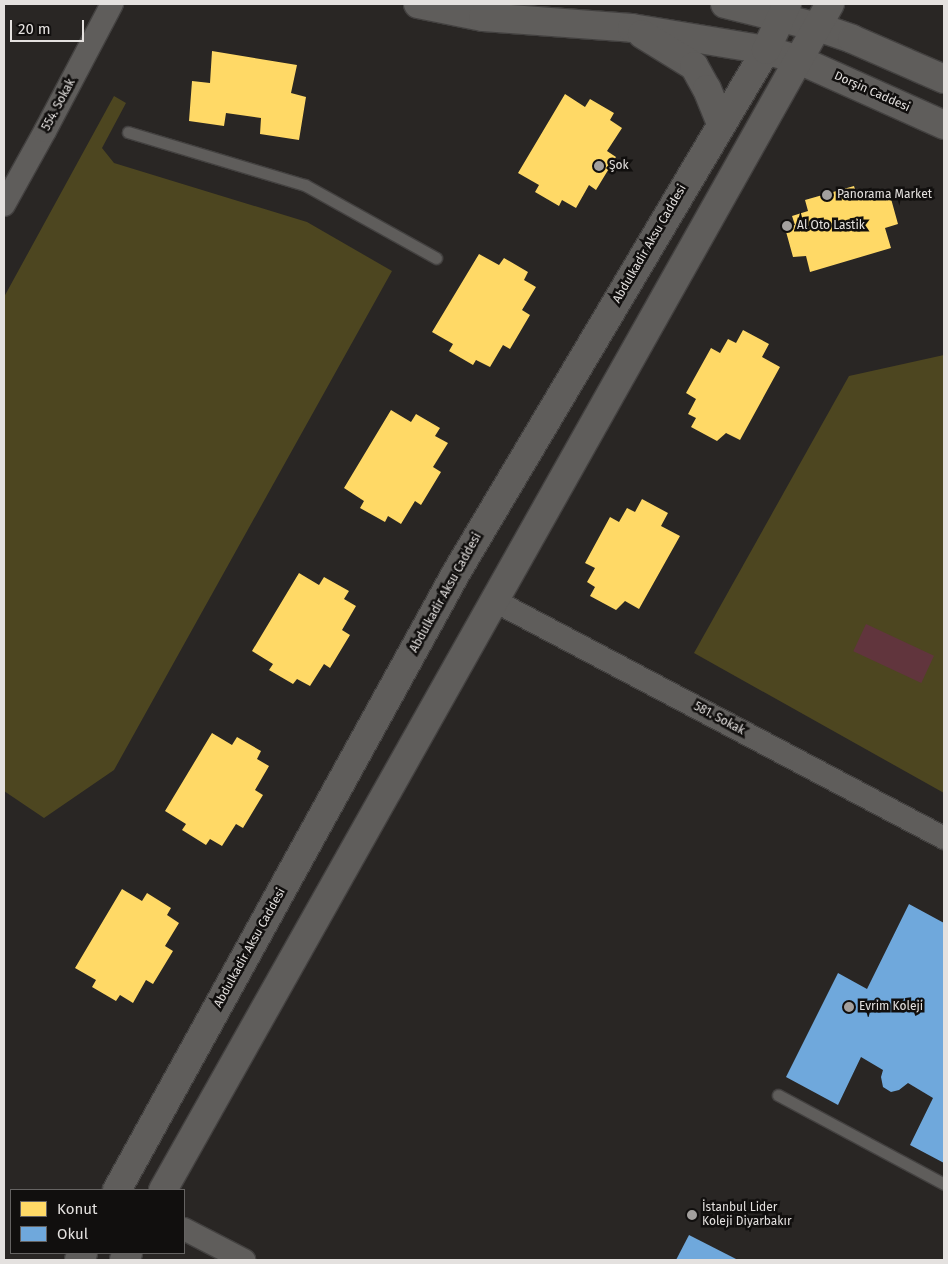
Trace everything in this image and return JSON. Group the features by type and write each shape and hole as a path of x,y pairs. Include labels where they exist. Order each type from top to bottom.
{"main road":[{"name":"Dorşin Caddesi","path":"418,4 483,17 632,28 766,50 800,60 944,125"},
{"path":"725,4 824,16 852,39 944,80"},
{"name":"Abdulkadir Aksu Caddesi","path":"118,1189 456,573 766,50 783,10"},
{"path":"163,1189 824,16"},
{"path":"632,28 694,66 707,89 721,123"}],"street":[{"name":"554. Sokak","path":"4,204 46,131 112,4"},
{"name":"581. Sokak","path":"493,600 944,838"},
{"path":"185,1230 244,1260"}],"lane":[{"path":"128,132 305,184 436,258"},
{"path":"778,1095 944,1184"}],"shaded area":[{"path":"114,96 126,103 102,148 114,163 307,222 392,271 114,770 44,818 4,791 4,297"},
{"path":"944,355 944,793 694,653 849,376"},
{"path":"866,624 934,656 921,683 853,651"}],"building: Konut":[{"path":"212,51 297,65 291,93 306,97 299,140 260,134 261,118 226,113 224,126 189,121 192,81 210,83"},
{"path":"565,94 585,107 590,99 614,113 610,120 622,128 607,151 616,157 596,190 589,185 576,208 562,200 559,206 535,192 539,185 518,173"},
{"path":"854,186 857,196 873,191 875,200 890,195 898,224 885,228 891,248 810,272 806,256 793,257 785,228 795,225 792,216 808,211 805,200"},
{"path":"479,254 499,265 504,258 528,272 524,280 536,287 522,310 530,315 510,349 503,345 490,367 476,360 473,365 449,351 453,344 432,332"},
{"path":"743,330 769,344 762,357 780,367 740,440 726,433 717,441 691,427 696,418 688,414 696,399 686,393 711,348 720,353 728,339 736,343"},
{"path":"391,410 411,422 416,414 440,428 435,436 448,443 433,467 441,472 421,505 415,501 401,524 388,516 385,522 360,508 364,501 344,488"},
{"path":"642,499 668,513 661,526 680,536 639,609 625,601 616,610 590,596 595,587 587,582 595,568 585,563 610,517 619,522 627,508 635,512"},
{"path":"299,573 319,585 324,577 349,591 344,599 356,606 342,630 350,635 330,668 324,664 310,686 297,679 293,684 269,670 273,664 252,651"},
{"path":"212,733 232,745 237,737 261,751 257,759 269,766 255,790 263,795 243,828 236,824 222,846 210,839 206,845 182,830 186,824 165,811"},
{"path":"122,889 142,901 147,893 171,908 167,915 179,923 165,946 173,951 153,984 146,980 133,1003 120,995 116,1001 92,987 96,980 75,968"}],"building: Okul":[{"path":"909,904 944,923 944,1163 910,1145 933,1098 908,1083 899,1090 891,1092 883,1087 881,1077 883,1070 861,1057 838,1105 786,1077 838,973 867,989"},
{"path":"689,1235 738,1260 676,1260"}],"place":[{"name":"Şok","path":"599,166"},
{"name":"Panorama Market","path":"827,195"},
{"name":"Al Oto Lastik","path":"787,226"},
{"name":"Evrim Koleji","path":"849,1007"},
{"name":"İstanbul Lider Koleji Diyarbakır","path":"692,1215"}]}
